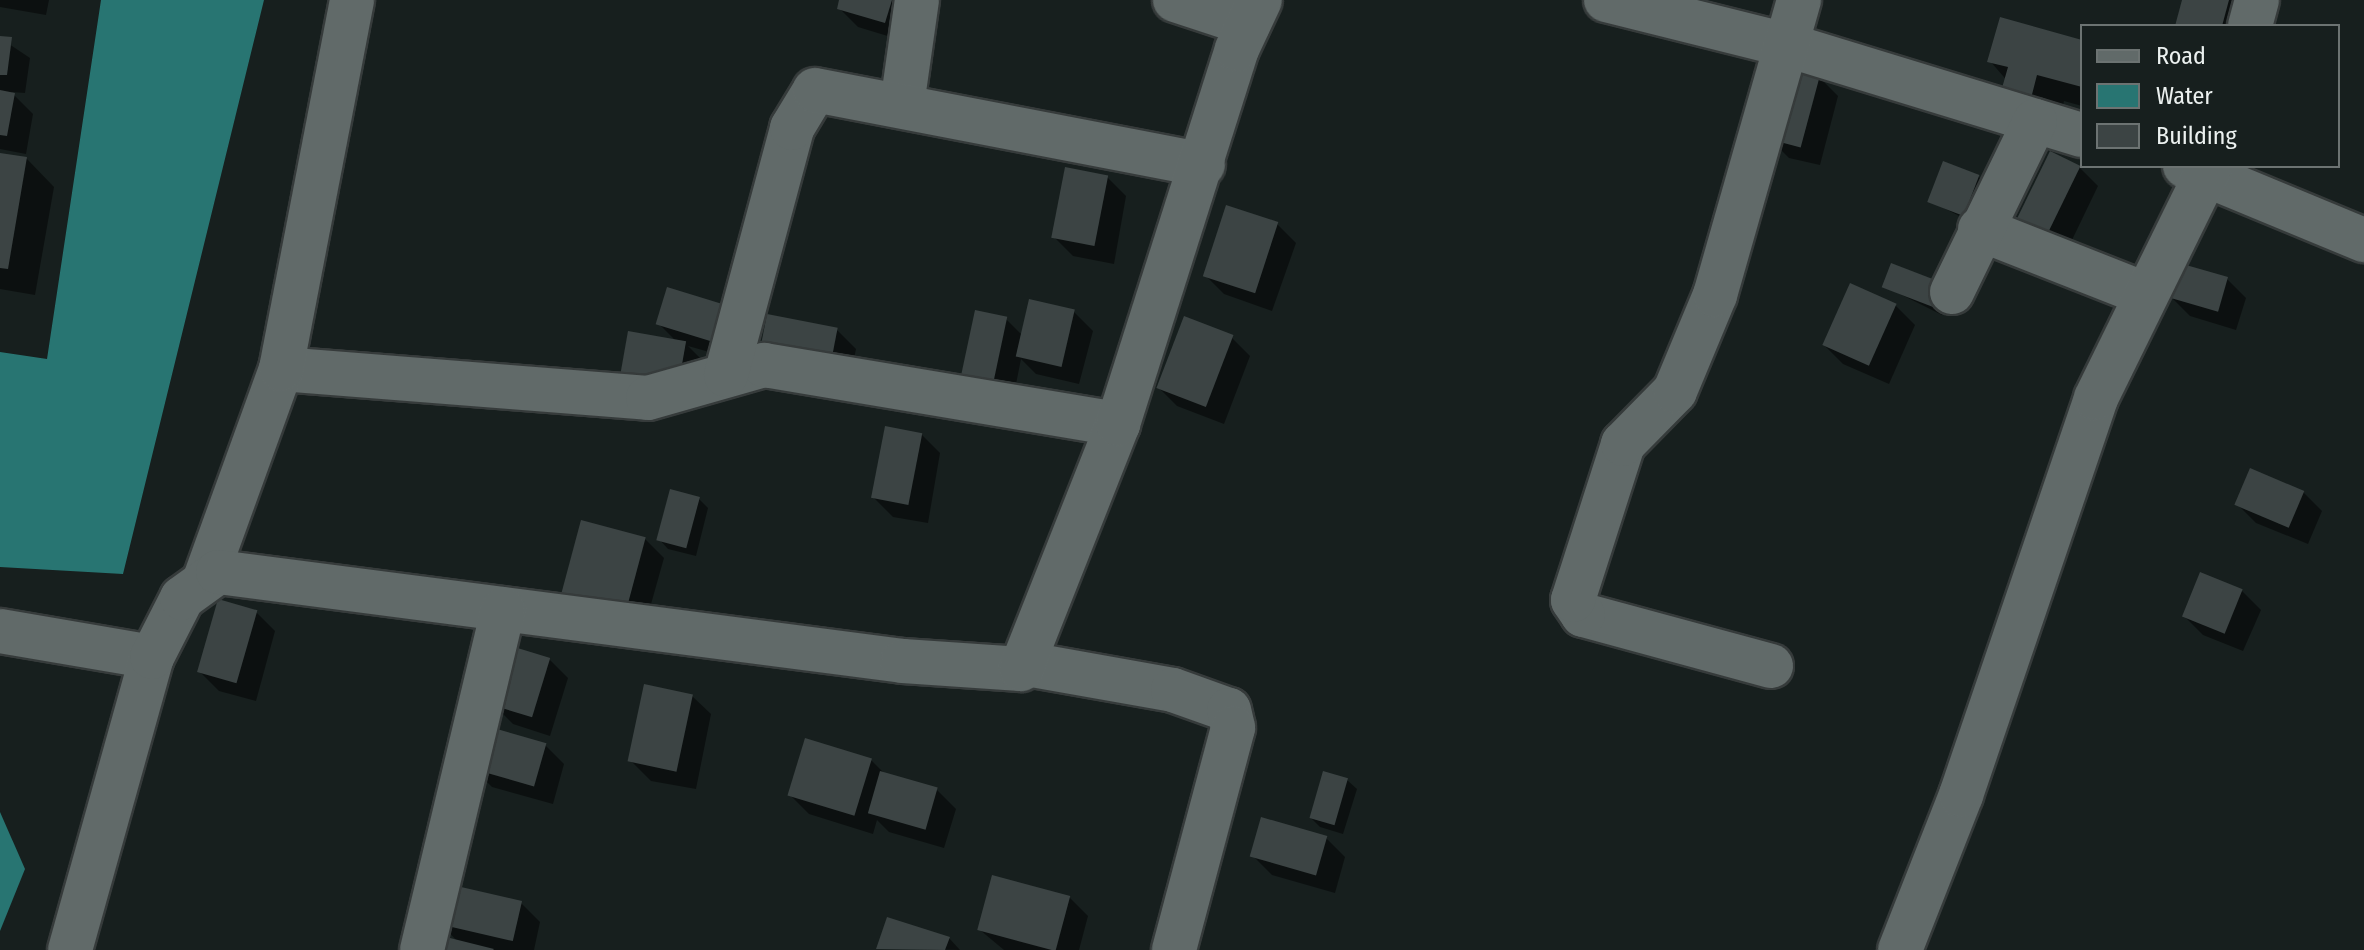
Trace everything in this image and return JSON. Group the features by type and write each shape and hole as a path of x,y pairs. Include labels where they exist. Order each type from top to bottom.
{"street":[{"path":"70,950 152,657 182,598 206,576 281,369 352,0"},
{"path":"902,105 917,0"},
{"path":"1027,664 1118,424 1254,12 1175,0"},
{"path":"1606,0 1787,45 2080,134"},
{"path":"1771,666 1583,615 1573,600 1623,444 1666,404 1687,368 1799,0"},
{"path":"2251,24 2257,0"},
{"path":"726,375 802,103 822,89 1203,165"},
{"path":"1952,292 2035,121"},
{"path":"1900,950 1961,795 2096,398 2201,168 2364,240"},
{"path":"1980,229 2145,294"},
{"path":"281,369 648,398 764,365 1118,424"},
{"path":"206,576 232,571 998,672 1027,664 1173,690 1229,710 1233,728 1174,950"},
{"path":"422,950 503,609"},
{"path":"0,631 152,657"}],"water":[{"path":"101,0 264,0 123,574 0,567 0,352 47,359"},
{"path":"0,812 25,869 0,931"}],"building":[{"path":"839,0 892,0 885,23 837,9"},
{"path":"2182,0 2229,0 2223,24 2176,24"},
{"path":"2000,17 2080,39 2080,86 2037,75 2028,110 1998,102 2008,67 1987,62"},
{"path":"0,36 12,37 7,75 0,75"},
{"path":"1786,67 1820,76 1801,148 1767,138"},
{"path":"0,90 15,93 7,136 0,135"},
{"path":"2050,151 2080,167 2040,249 2009,235"},
{"path":"0,153 27,157 8,269 0,268"},
{"path":"1943,161 1979,175 1964,216 1927,202"},
{"path":"1065,167 1108,175 1094,246 1051,238"},
{"path":"1226,205 1278,222 1255,293 1203,276"},
{"path":"1891,263 1942,283 1933,307 1882,287"},
{"path":"2179,263 2228,277 2218,312 2169,298"},
{"path":"1850,283 1897,304 1869,366 1822,345"},
{"path":"667,287 727,305 716,343 656,324"},
{"path":"1029,299 1075,310 1062,367 1016,356"},
{"path":"975,310 1007,317 994,381 961,375"},
{"path":"767,314 838,328 829,370 759,356"},
{"path":"1184,316 1233,335 1206,407 1156,388"},
{"path":"628,331 686,341 678,385 620,374"},
{"path":"885,426 922,433 908,505 871,498"},
{"path":"2250,468 2304,491 2289,528 2234,505"},
{"path":"670,489 700,497 686,548 656,540"},
{"path":"581,520 646,537 626,611 561,593"},
{"path":"2200,572 2243,589 2225,634 2182,617"},
{"path":"218,599 257,610 236,683 197,672"},
{"path":"511,646 550,658 532,717 493,705"},
{"path":"644,684 693,694 676,772 628,761"},
{"path":"483,725 546,743 534,786 471,768"},
{"path":"805,738 872,758 854,816 787,795"},
{"path":"880,771 938,788 926,830 868,813"},
{"path":"1323,771 1348,778 1334,825 1309,818"},
{"path":"1261,817 1327,836 1316,875 1250,856"},
{"path":"992,875 1070,896 1056,950 977,930"},
{"path":"448,884 522,901 513,941 439,924"},
{"path":"887,917 950,937 945,950 876,949"},
{"path":"434,934 494,949 430,950"}]}
